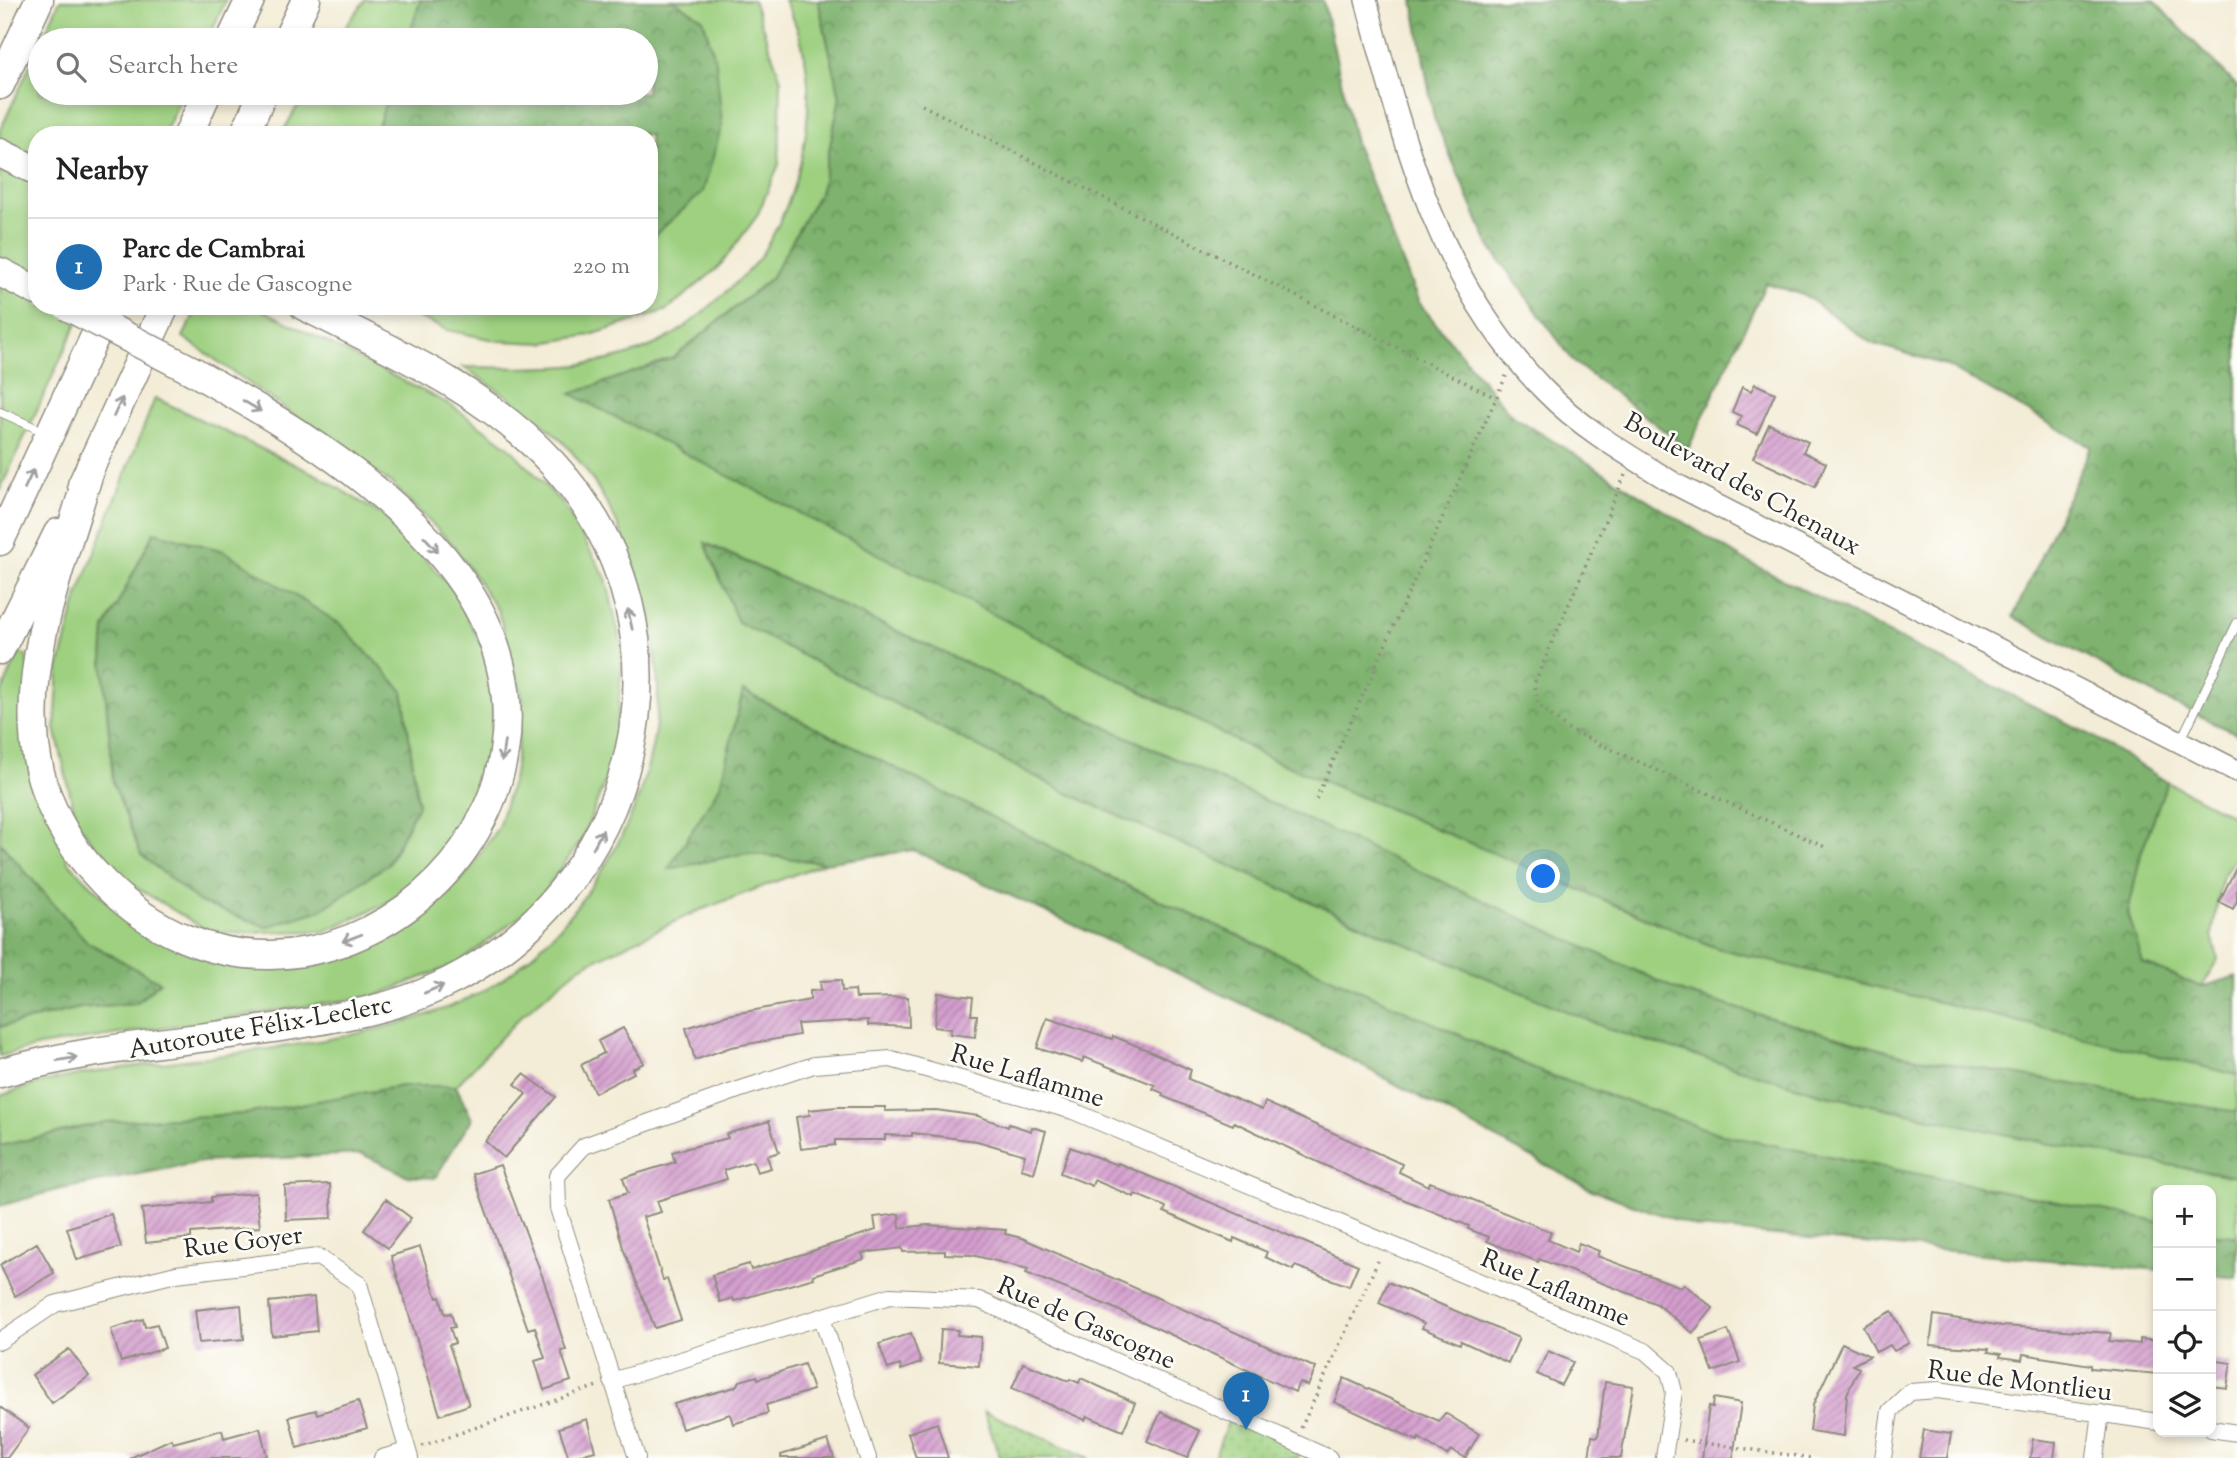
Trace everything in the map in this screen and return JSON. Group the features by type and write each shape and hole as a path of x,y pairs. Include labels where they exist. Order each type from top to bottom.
{"highway":[{"path":"0,85 39,0"},
{"path":"237,28 250,0"},
{"path":"293,28 306,0"},
{"path":"192,126 202,105"},
{"path":"248,126 258,105"},
{"path":"0,153 28,167"},
{"path":"0,272 28,286"},
{"path":"84,315 193,371 309,441 386,499 452,568 477,605 491,635 502,671 506,710 497,780 485,815 467,847 440,881 407,910 366,933 317,948 273,954 225,948 179,935 136,912 99,878 71,845 55,814 38,764 34,701 40,641 90,469"},
{"path":"0,541 104,315"},
{"path":"0,650 90,469 161,315"},
{"name":"Autoroute Félix-Leclerc","path":"0,1073 72,1058 337,1018 383,1007 433,990 500,953 543,915 591,852 614,805 626,770 635,726 636,650 618,575 584,504 553,464 498,414 435,373 322,315"}],"main road":[{"name":"Boulevard des Chenaux","path":"1366,0 1424,201 1457,272 1492,327 1546,392 1598,435 1675,484 2237,771"}],"street":[{"name":"Rue Laflamme","path":"638,1458 558,1208 556,1176 584,1146 814,1065 891,1059 1073,1111 1645,1351 1669,1372 1674,1392 1664,1458"},
{"name":"Rue Goyer","path":"0,1340 55,1304 176,1273 318,1257 359,1284 409,1454"},
{"name":"Rue de Gascogne","path":"612,1381 890,1296 979,1300 1329,1458"},
{"path":"822,1318 868,1458"},
{"name":"Rue de Montlieu","path":"1882,1458 1890,1411 1910,1392 1938,1390 2153,1421"},
{"path":"2095,1458 2101,1413"},
{"path":"2216,1430 2237,1433"},
{"path":"382,1458 409,1454"}],"lane":[{"path":"0,412 49,434"},
{"path":"2180,742 2237,623"}],"path":[{"path":"922,105 1496,398"},
{"path":"1316,799 1515,355"},
{"path":"1633,457 1534,684 1538,704 1567,729 1827,848"},
{"path":"1294,1442 1386,1243"},
{"path":"409,1454 612,1381"},
{"path":"1667,1437 1811,1458"}],"green space":[{"path":"60,0 226,0 213,28 47,28"},
{"path":"365,0 421,0 411,28 345,28"},
{"path":"421,0 673,0 703,19 716,62 722,125 703,192 658,232 658,126 378,126 385,105 658,105 658,28 411,28"},
{"path":"673,0 753,0 781,80 779,164 757,216 719,267 667,310 658,313 658,232 702,192 703,19"},
{"path":"784,0 818,0 840,97 821,190 771,278 673,358 572,394 1267,757 1717,948 2237,1075 2237,1112 1900,1055 1684,993 706,543 738,622 1063,791 1385,935 1611,1030 1822,1094 2040,1142 2237,1177 2237,1237 2216,1234 2216,1185 2153,1185 2153,1221 1723,1135 1544,1073 1130,887 743,691 720,786 669,869 747,853 825,863 695,912 580,967 521,1016 456,1086 402,1086 245,1114 105,1122 0,1146 0,1096 57,1079 334,1038 426,1015 467,999 501,980 533,954 575,909 621,837 649,763 658,685 652,632 629,550 589,475 561,440 535,417 463,367 567,366 618,358 642,350 666,339 689,323 755,263 778,226 791,195 800,162 808,95 798,30"},
{"path":"818,0 1323,0 1355,143 1419,303 1510,414 1744,560 2091,735 2167,782 2141,853 2128,913 2143,963 2201,987 2237,976 2237,1075 1717,948 1267,757 571,394 673,358 771,278 821,190 840,97"},
{"path":"1413,0 2153,0 2237,86 2237,734 2162,698 2013,617 2091,447 1945,365 1871,343 1806,296 1766,283 1688,449 1574,362 1489,246 1434,118"},
{"path":"28,69 28,105 178,105 168,126 28,126 28,315 81,315 0,490 0,131"},
{"path":"298,105 385,105 378,126 286,126"},
{"path":"194,315 273,315 451,405 509,447 564,505 606,578 623,652 614,758 582,840 533,906 459,963 375,996 39,1046 0,1056 0,1027 80,1008 136,1003 159,982 87,942 0,843 0,696 19,653 26,655 68,862 116,909 168,942 221,961 273,966 328,960 380,943 428,912 467,873 498,827 514,775 523,699 498,611 455,547 391,483 183,337"},
{"path":"414,315 652,315 591,335 542,343 499,341 447,330"},
{"path":"155,398 317,475 385,517 452,587 490,661 494,747 470,810 444,859 409,893 325,931 211,933 114,874 76,819 55,728 59,668 78,595","holes":["154,532 403,691 418,805 388,864 113,782 103,660 105,629"]},
{"path":"154,532 224,551 340,624 403,691 418,805 388,864 321,910 266,927 199,902 141,855 113,783 103,660 105,629"},
{"path":"705,543 1684,993 1901,1055 2237,1112 2237,1177 2040,1142 1822,1094 1611,1030 1385,935 1063,791 738,622"},
{"path":"743,691 1130,887 1544,1073 1723,1135 2153,1221 2153,1270 1698,1228 1592,1190 1275,1019 913,850 825,863 747,853 668,869 720,786"},
{"path":"2167,782 2237,818 2237,855 2222,877 2212,935 2218,959 2201,987 2142,963 2128,913 2141,853"},
{"path":"0,843 87,942 160,982 136,1003 80,1008 0,1027"},
{"path":"402,1086 456,1086 472,1119 435,1178 408,1176 362,1154 202,1162 57,1190 0,1206 0,1146 105,1122 245,1114"},
{"path":"2216,1234 2237,1237 2237,1278 2216,1276"},
{"path":"984,1411 1089,1458 1000,1458"},
{"path":"1231,1414 1302,1446 1298,1458 1214,1458"}],"building":[{"path":"1755,384 1775,393 1757,434 1737,425 1741,416 1732,412 1742,387 1751,391"},
{"path":"1769,424 1808,442 1803,452 1826,463 1815,487 1753,458"},
{"path":"2237,866 2237,901 2233,909 2219,902"},
{"path":"841,980 842,991 855,990 856,998 908,997 909,1027 868,1025 868,1020 797,1024 799,1035 731,1047 695,1060 686,1028 728,1015 810,1000 810,991 821,990 820,981"},
{"path":"938,993 973,997 971,1015 977,1015 975,1037 950,1034 951,1029 934,1027"},
{"path":"1047,1018 1112,1039 1113,1036 1145,1049 1191,1070 1188,1079 1262,1110 1265,1102 1402,1164 1399,1172 1428,1186 1430,1182 1551,1232 1548,1240 1576,1252 1579,1243 1599,1251 1597,1256 1681,1287 1684,1284 1713,1308 1693,1333 1657,1304 1487,1241 1489,1237 1468,1229 1469,1226 1356,1180 1234,1122 1233,1125 1162,1096 1163,1093 1153,1089 1155,1085 1084,1057 1082,1062 1037,1048"},
{"path":"623,1028 644,1063 632,1069 634,1073 595,1093 581,1065 604,1053 598,1041"},
{"path":"524,1074 556,1097 504,1158 485,1141 526,1094 515,1084"},
{"path":"885,1107 885,1111 936,1110 978,1116 1008,1127 1009,1124 1031,1131 1032,1127 1046,1131 1034,1173 1021,1169 1025,1155 977,1141 912,1133 912,1136 885,1135 885,1140 835,1140 835,1145 801,1149 796,1117 810,1115 809,1110"},
{"path":"769,1121 779,1152 767,1156 771,1168 757,1172 753,1161 724,1170 727,1179 657,1201 661,1212 643,1217 663,1280 667,1279 681,1320 655,1328 624,1251 609,1199 628,1193 623,1178 675,1162 672,1152 728,1138 726,1134"},
{"path":"1070,1147 1117,1165 1118,1163 1358,1265 1349,1286 1295,1266 1293,1270 1265,1257 1267,1252 1234,1238 1233,1242 1164,1212 1166,1207 1135,1194 1134,1197 1094,1180 1092,1186 1060,1173"},
{"path":"500,1165 543,1278 566,1350 561,1351 571,1381 544,1390 535,1361 545,1358 535,1327 528,1329 473,1174"},
{"path":"330,1184 332,1218 286,1220 285,1186"},
{"path":"256,1193 260,1227 191,1233 191,1238 146,1243 142,1209 211,1202 211,1197"},
{"path":"386,1199 411,1218 388,1248 364,1230"},
{"path":"111,1214 121,1247 77,1260 67,1228"},
{"path":"899,1214 900,1228 928,1225 1006,1230 1005,1234 1022,1238 1316,1368 1308,1386 1299,1382 1295,1392 1109,1306 1026,1273 1028,1269 972,1255 945,1254 945,1251 903,1252 902,1248 862,1253 864,1259 813,1275 814,1278 734,1301 733,1298 720,1302 712,1275 749,1264 751,1270 806,1253 876,1230 874,1217"},
{"path":"37,1243 54,1273 15,1296 0,1265"},
{"path":"420,1247 437,1298 440,1297 445,1314 451,1313 455,1327 450,1328 455,1343 449,1345 469,1405 440,1415 391,1256"},
{"path":"1388,1282 1519,1338 1508,1363 1461,1341 1460,1344 1422,1328 1424,1323 1379,1303"},
{"path":"314,1297 317,1331 272,1336 269,1302"},
{"path":"241,1305 244,1339 199,1343 195,1310"},
{"path":"1892,1311 1909,1343 1894,1351 1890,1345 1876,1352 1863,1326"},
{"path":"1934,1315 2002,1326 2111,1333 2109,1341 2140,1344 2140,1339 2153,1340 2153,1374 2091,1368 2091,1365 2023,1354 2022,1360 2000,1357 2001,1354 1988,1352 1989,1349 1930,1345"},
{"path":"143,1319 145,1327 157,1324 165,1348 121,1362 111,1329"},
{"path":"941,1329 958,1330 957,1335 981,1337 979,1366 939,1363"},
{"path":"1728,1330 1740,1362 1713,1372 1701,1340"},
{"path":"911,1333 921,1363 901,1370 900,1365 888,1369 879,1344"},
{"path":"1842,1343 1870,1356 1852,1365 1859,1368 1847,1394 1844,1436 1810,1431 1813,1405"},
{"path":"69,1349 89,1376 52,1403 32,1375"},
{"path":"1548,1351 1573,1362 1561,1385 1537,1374"},
{"path":"2216,1361 2231,1363 2227,1388 2216,1387"},
{"path":"1023,1363 1069,1381 1070,1379 1079,1383 1081,1378 1135,1403 1123,1431 1087,1416 1085,1420 1012,1388"},
{"path":"804,1364 813,1390 766,1405 768,1413 733,1424 730,1414 682,1429 674,1404 735,1387 740,1381 757,1376 758,1379"},
{"path":"1344,1378 1439,1421 1445,1413 1479,1434 1465,1458 1451,1450 1447,1455 1419,1438 1418,1441 1334,1402"},
{"path":"1605,1382 1633,1386 1621,1458 1589,1458 1592,1436 1598,1437"},
{"path":"1714,1398 1741,1403 1733,1458 1702,1458 1709,1406 1713,1407"},
{"path":"358,1401 367,1428 297,1448 289,1417 316,1410 317,1414"},
{"path":"0,1407 29,1428 7,1458 0,1458"},
{"path":"1161,1412 1200,1431 1187,1458 1147,1441"},
{"path":"587,1419 595,1451 569,1458 559,1428"},
{"path":"937,1423 948,1458 916,1458 908,1433"},
{"path":"260,1428 267,1456 130,1458 171,1439 173,1443 222,1430 224,1438"},
{"path":"1924,1430 1951,1434 1947,1458 1919,1458"},
{"path":"2033,1439 2056,1442 2054,1458 2030,1458"},
{"path":"828,1440 834,1458 781,1458 781,1455"}],"place":[{"name":"Parc de Cambrai","path":"1246,1430"}]}
